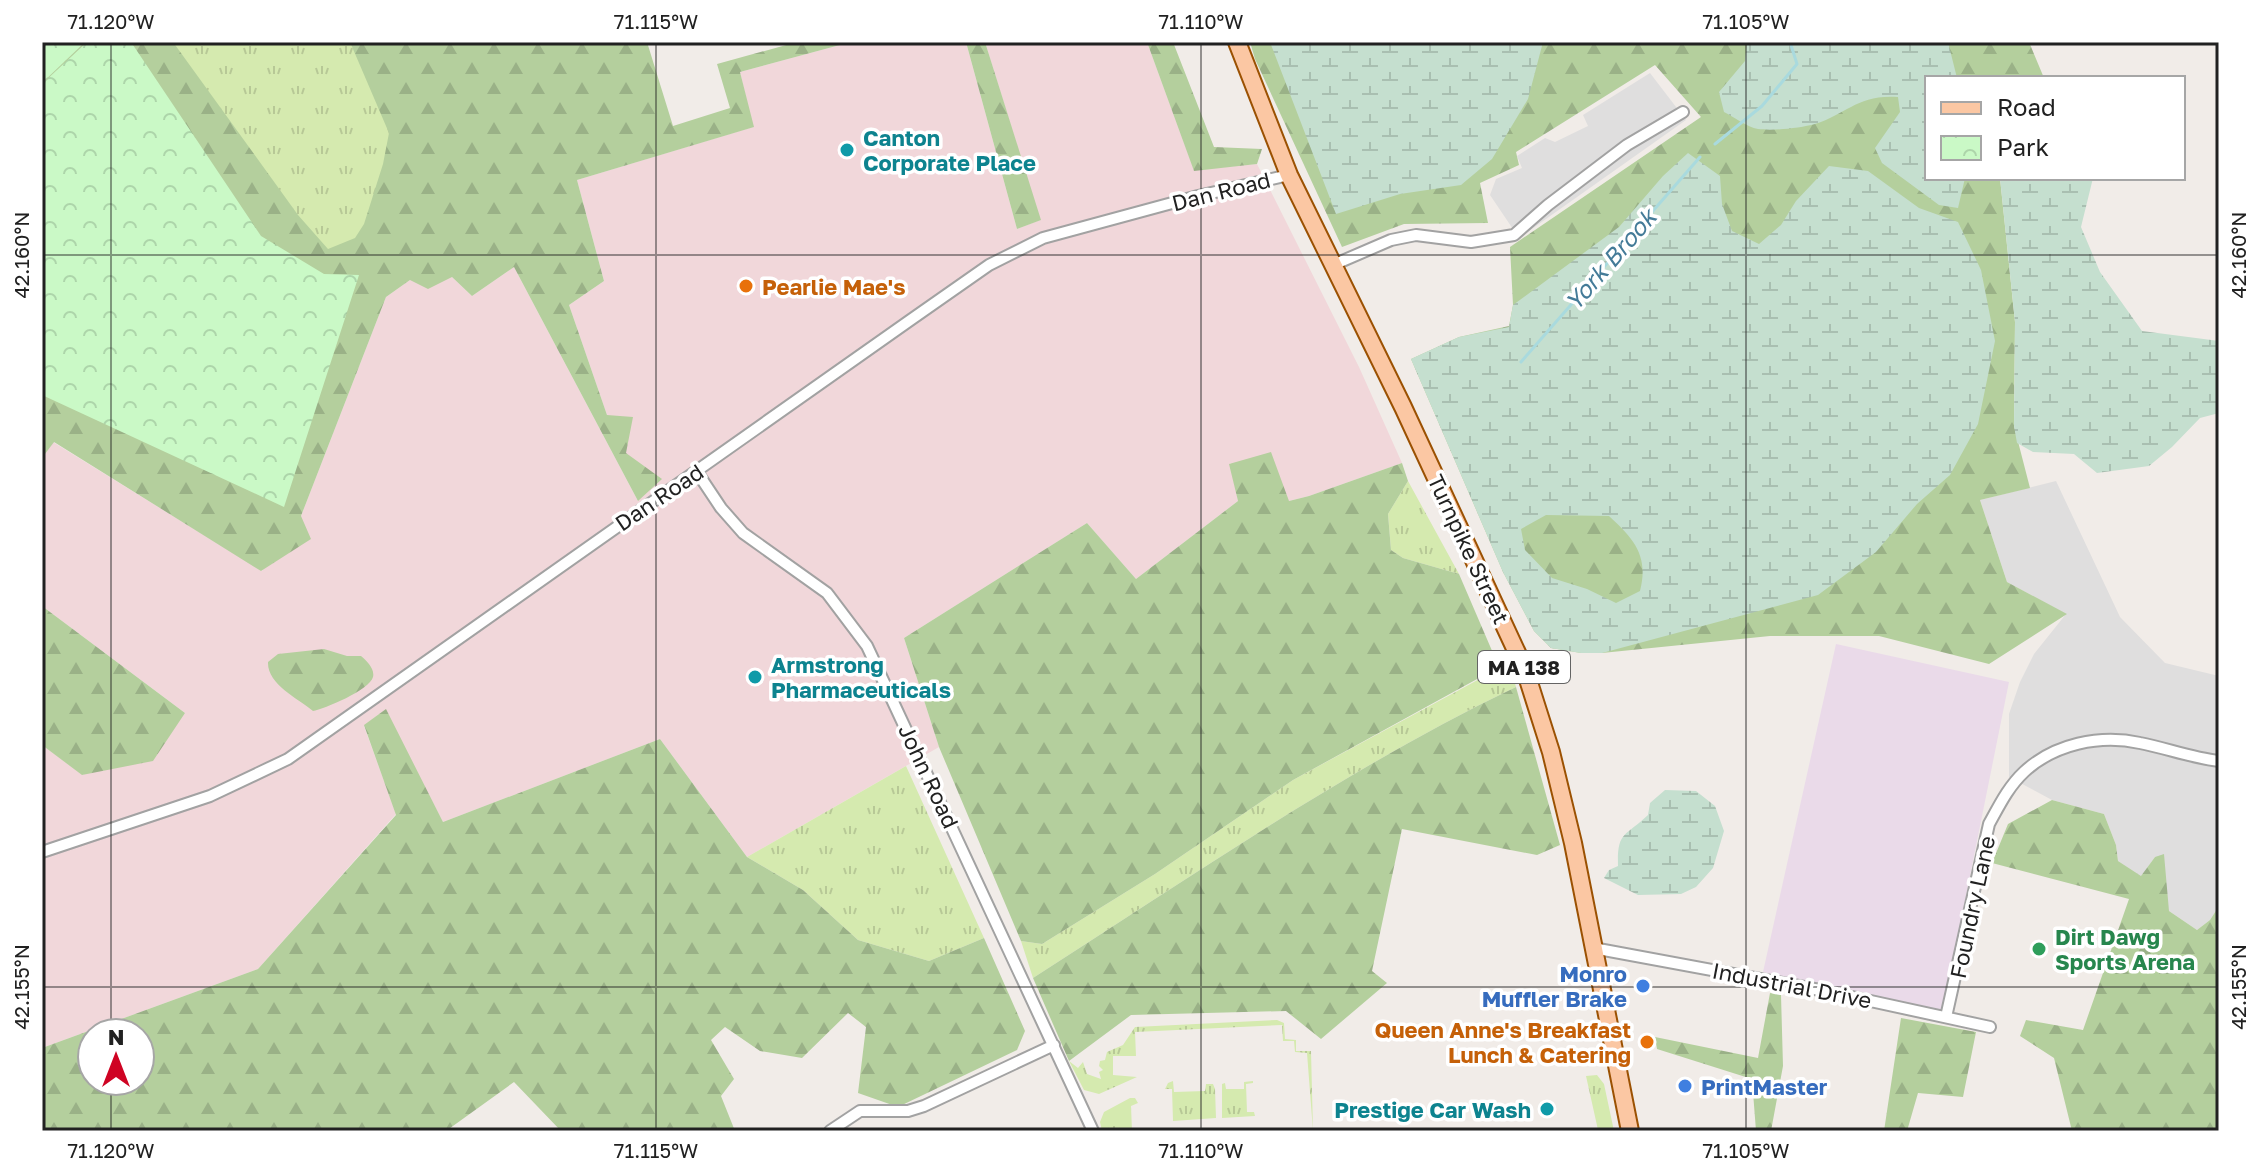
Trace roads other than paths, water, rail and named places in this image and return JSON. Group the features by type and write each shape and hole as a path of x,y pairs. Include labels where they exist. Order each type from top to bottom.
{"main road":[{"name":"Turnpike Street","path":"1237,42 1289,175 1416,435 1525,670 1551,752 1581,880 1630,1131"}],"street":[{"path":"1333,265 1391,240 1416,235 1471,242 1514,235 1627,145 1683,112"},
{"name":"Dan Road","path":"42,852 210,796 288,759 920,313 989,265 1025,245 1072,228 1289,175"},
{"name":"John Road","path":"697,472 721,508 743,533 827,593 867,646 1093,1131"},
{"name":"Foundry Lane","path":"1946,1017 1989,824 2004,796 2024,772 2067,746 2104,740 2136,742 2219,761"},
{"name":"Industrial Drive","path":"1593,948 1716,970 1990,1027"},
{"path":"830,1131 860,1111 908,1111 924,1106 1054,1045"}],"waterway":[{"name":"York Brook","path":"1715,144 1762,106 1797,64 1790,42"},
{"name":"York Brook","path":"1521,362 1700,157"}],"place":[{"name":"Canton Corporate Place","path":"847,150"},
{"name":"Pearlie Mae's","path":"746,286"},
{"name":"Armstrong Pharmaceuticals","path":"755,677"},
{"name":"Dirt Dawg Sports Arena","path":"2039,949"},
{"name":"Monro Muffler Brake","path":"1643,986"},
{"name":"Queen Anne's Breakfast Lunch & Catering","path":"1647,1042"},
{"name":"PrintMaster","path":"1685,1086"},
{"name":"Prestige Car Wash","path":"1547,1109"}]}
